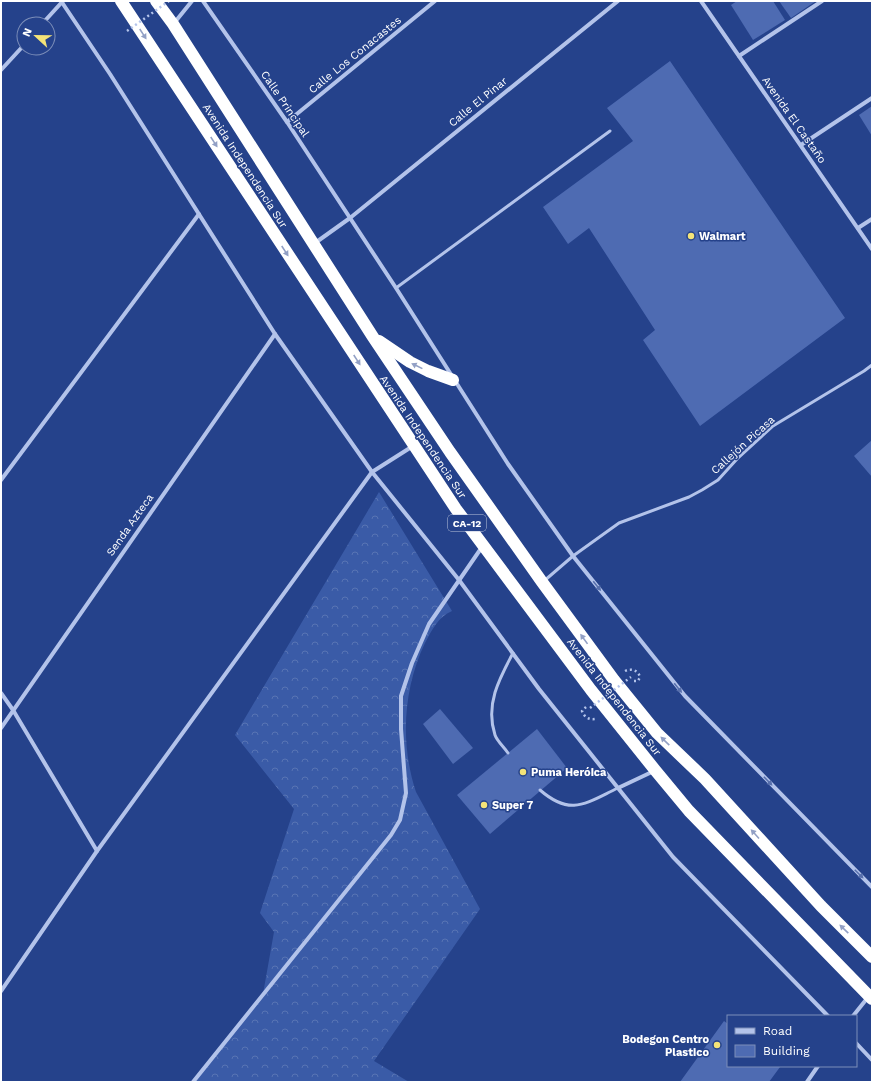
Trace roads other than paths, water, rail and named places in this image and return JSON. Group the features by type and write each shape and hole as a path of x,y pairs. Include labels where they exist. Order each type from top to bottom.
{"highway":[{"name":"Avenida Independencia Sur","path":"121,1 413,446 456,509 591,690 689,811 870,998"},
{"name":"Avenida Independencia Sur","path":"156,1 173,24 373,337 450,452 542,582 614,680 658,733 705,779 821,906 872,957"},
{"path":"373,337 410,362 428,371 453,380"}],"street":[{"path":"49,16 62,1 276,334 372,472 459,580 539,689 673,857 827,1015"},
{"path":"173,24 192,1"},
{"name":"Calle Principal","path":"203,1 287,122 396,288 453,380 508,464 573,556 685,696 872,887"},
{"name":"Calle Los Conacastes","path":"287,122 434,1"},
{"name":"Calle El Pinar","path":"314,244 350,218 618,1"},
{"name":"Avenida El Castaño","path":"701,1 872,249"},
{"path":"739,56 822,1"},
{"path":"1,70 16,54"},
{"path":"801,145 872,98"},
{"path":"1,480 199,214"},
{"path":"858,228 872,219"},
{"name":"Senda Azteca","path":"1,728 276,334"},
{"path":"1,991 98,851 372,472 413,446"},
{"path":"192,1082 392,835 400,820 406,793 401,729 401,696 412,663 429,624 483,545"},
{"path":"1,694 13,710 98,851"},
{"path":"618,788 655,770"},
{"path":"854,1015 870,998"},
{"path":"857,1044 872,1060"},
{"path":"807,1082 817,1067"}],"lane":[{"path":"396,288 610,131"},
{"name":"Callejón Picasa","path":"542,582 573,556 619,523 689,497 718,480 773,426 872,365"},
{"path":"508,753 496,736 492,716 492,703 499,679 513,653"},
{"path":"540,790 551,800 564,806 584,805 618,788"}],"place":[{"name":"Walmart","path":"691,236"},
{"name":"Puma Heróica","path":"523,772"},
{"name":"Super 7","path":"484,805"},
{"name":"Bodegon Centro Plastico","path":"717,1045"}]}
